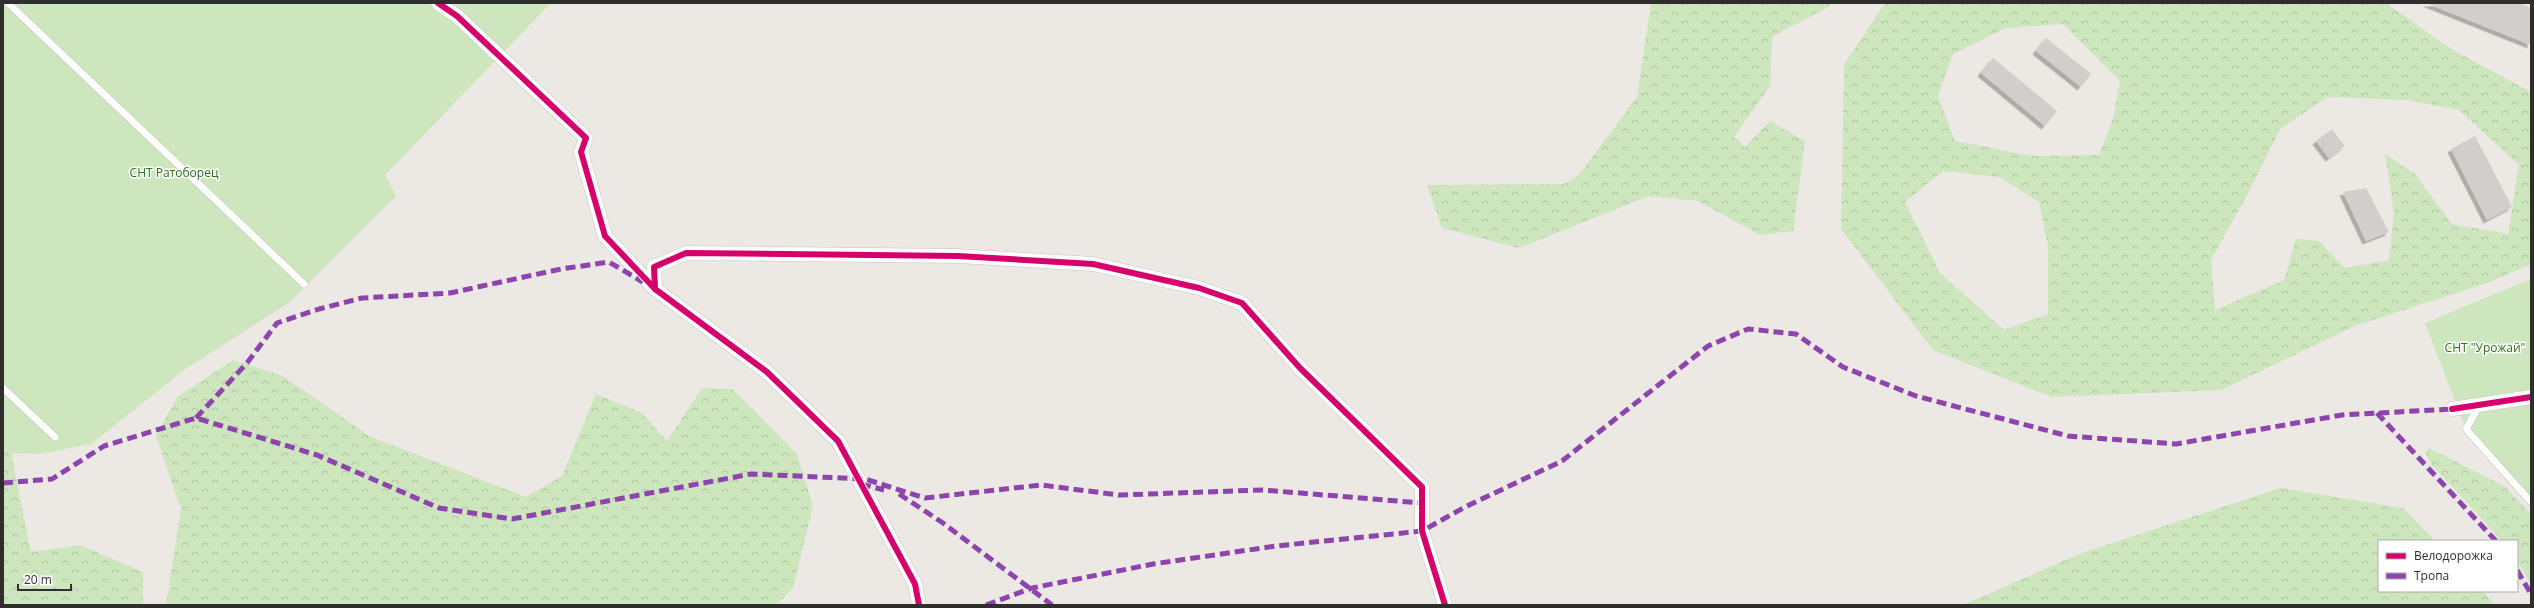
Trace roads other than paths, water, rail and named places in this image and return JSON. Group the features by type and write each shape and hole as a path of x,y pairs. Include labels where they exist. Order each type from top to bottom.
{"street":[{"path":"438,3 457,16 586,138 581,152 605,236 655,290 767,372 838,441 915,584 919,605"},
{"path":"655,290 654,267 686,253 958,256 1093,264 1199,288 1242,303 1300,368 1422,487 1422,531 1445,605"},
{"path":"2452,409 2531,397"}],"lane":[{"path":"8,3 304,284"},
{"path":"3,388 55,437"},
{"path":"2479,406 2466,429 2531,502"}],"park label":[{"name":"СНТ Ратоборец","path":"174,173"},
{"name":"СНТ \"Урожай\"","path":"2485,348"}]}
